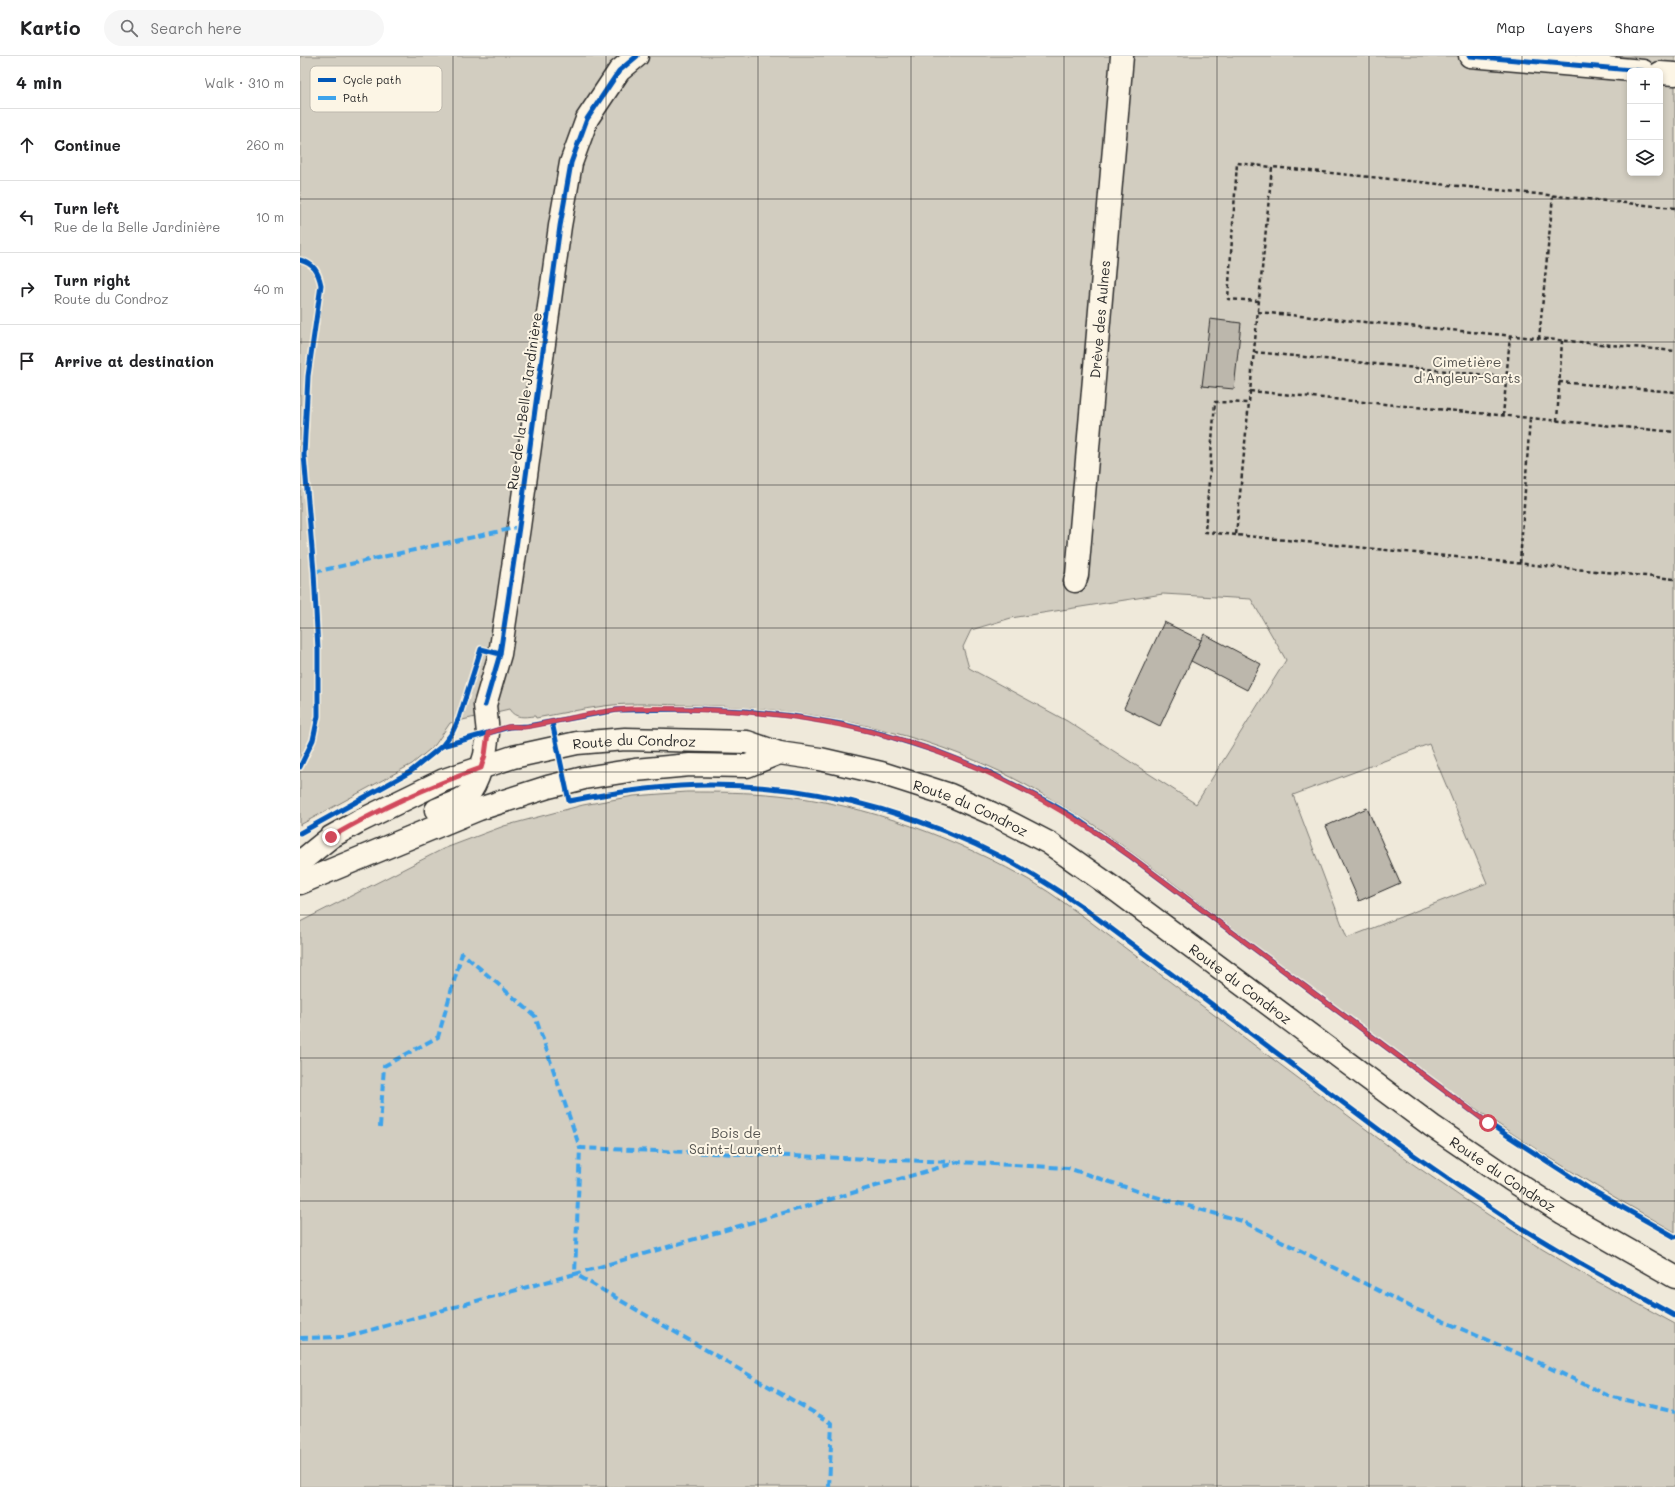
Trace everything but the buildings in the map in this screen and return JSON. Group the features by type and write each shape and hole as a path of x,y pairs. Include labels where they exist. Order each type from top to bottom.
{"main road":[{"name":"Rue de la Belle Jardinière","path":"372,853 412,821 468,796 476,783 481,768 485,755 488,733 485,705 501,646 522,512 560,226 571,163 587,119 619,72 637,56"},
{"name":"Drève des Aulnes","path":"1075,581 1077,574 1122,56"},
{"path":"1470,56 1627,70"},
{"path":"1663,73 1675,74"},
{"name":"Route du Condroz","path":"300,862 331,837 358,822 444,780 513,757 558,747 618,739 747,742 779,753 820,759 881,772 950,795 991,813 1048,843 1113,888 1445,1135 1563,1213 1675,1277"},
{"name":"Route du Condroz","path":"300,883 479,809 513,797 602,775 690,765 747,766 779,753"}],"path":[{"path":"1259,301 1228,299 1237,163 1675,208"},
{"path":"1236,535 1272,167"},
{"path":"1540,339 1553,196"},
{"path":"1258,312 1675,351"},
{"path":"1503,416 1510,336"},
{"path":"1557,421 1562,341"},
{"path":"1254,352 1507,377"},
{"path":"1559,382 1675,392"},
{"path":"1250,391 1675,432"},
{"path":"1249,403 1215,402 1204,532 1675,579"},
{"path":"1520,564 1530,418"}],"green space":[{"name":"Cimetière d'Angleur-Sarts","path":"300,56 1675,56 1675,1232 1570,1171 1469,1104 1374,1036 1188,894 1094,825 1035,790 999,771 963,755 887,731 810,715 731,707 648,704 625,704 595,707 536,718 535,716 517,716 509,709 450,723 435,745 412,764 300,825","holes":["1163,594 1251,599 1286,660 1196,804 1067,721 969,668 963,647 971,630 1011,618","1429,744 1487,883 1347,938 1293,795"]},
{"name":"Bois de Saint-Laurent","path":"687,792 778,795 845,806 878,815 944,838 976,852 1006,868 1042,888 1084,917 1407,1160 1464,1199 1527,1240 1589,1277 1675,1324 1675,1487 300,1487 300,922 443,849 504,826 583,805 634,796"}],"marked path":[{"path":"314,572 519,527"},
{"path":"380,1127 384,1066 438,1037 462,953 535,1016 580,1148 951,1162"},
{"path":"300,1338 345,1337 575,1274 580,1148"},
{"path":"829,1487 832,1423 575,1274 958,1162 1068,1168 1149,1195 1242,1221 1413,1308 1531,1359 1609,1396 1675,1412"}],"cycle path":[{"path":"485,705 500,654 560,226 571,163 587,119 619,71 637,56"},
{"path":"1470,56 1627,70"},
{"path":"300,260 309,264 315,269 321,285 308,376 304,455 314,572 318,650 318,716 313,740 300,767"},
{"path":"300,833 410,772 442,746 452,733 459,718 481,649 500,654"},
{"path":"442,746 509,727 528,726 617,710 695,709 744,711 792,716 841,724 882,734 939,752 987,771 1050,803 1077,819 1130,856 1488,1123 1590,1189 1675,1237"},
{"path":"552,722 569,801 640,790 693,785 750,786 788,790 863,804 900,815 972,843 1007,860 1036,876 1081,906 1398,1144 1457,1185 1518,1226 1578,1262 1675,1316"}],"route":[{"path":"331,837 407,797 444,780 481,768 485,755 488,733 509,727 528,726 616,710 667,708 744,711 792,716 841,724 882,734 939,752 988,772 1018,786 1077,819 1130,856 1488,1123"}]}
